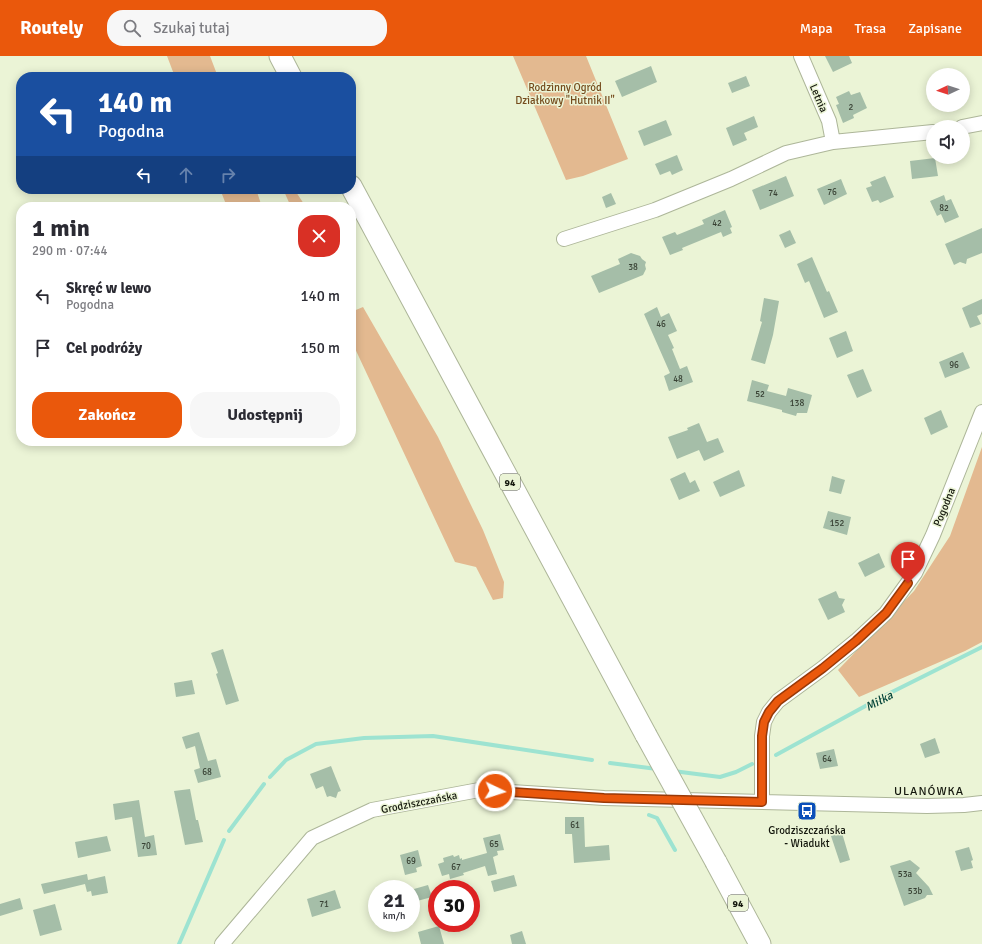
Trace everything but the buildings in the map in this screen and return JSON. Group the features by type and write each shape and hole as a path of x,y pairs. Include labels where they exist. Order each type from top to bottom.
{"main road":[{"path":"280,56 289,72"},
{"name":"94","path":"355,194 760,944"}],"street":[{"name":"Letnia","path":"801,56 829,121 833,142"},
{"path":"970,125 982,123"},
{"path":"564,239 655,210 730,179 786,153 833,142 926,133"},
{"name":"Pogodna","path":"762,802 762,736 764,722 769,712 778,701 823,668 856,641 886,613 911,579 933,535 982,412"},
{"name":"Grodziszczańska","path":"222,944 312,838 372,810 479,790 604,798 926,806 982,803"}],"green space":[{"path":"167,56 210,56 216,72 173,72"},
{"name":"Rodzinny Ogród Działkowy \"Hutnik II\"","path":"513,56 586,56 628,159 583,176 566,180"},
{"path":"222,194 258,194 260,202 225,202"},
{"path":"285,194 297,194 303,202 289,202"},
{"path":"363,307 438,437 483,530 504,582 503,598 493,600 476,567 455,562 356,351 356,310"},
{"path":"982,447 982,642 965,651 859,697 838,670 914,591 950,536"}],"waterway":[{"name":"Miłka","path":"776,755 880,698 982,647"},
{"path":"270,777 286,760 316,744 364,738 433,736 592,760"},
{"path":"610,763 657,769"},
{"path":"673,771 720,777 736,772 752,764"},
{"path":"229,831 264,784"},
{"path":"649,815 657,818 675,850"},
{"path":"179,944 224,840"}],"place":[{"name":"Grodziszczańska - Wiadukt","path":"807,811"}],"district":[{"name":"ULANÓWKA","path":"929,791"}],"route":[{"path":"495,791 604,798 762,802 762,736 764,722 769,712 778,701 823,668 856,641 886,613 908,583"}]}
